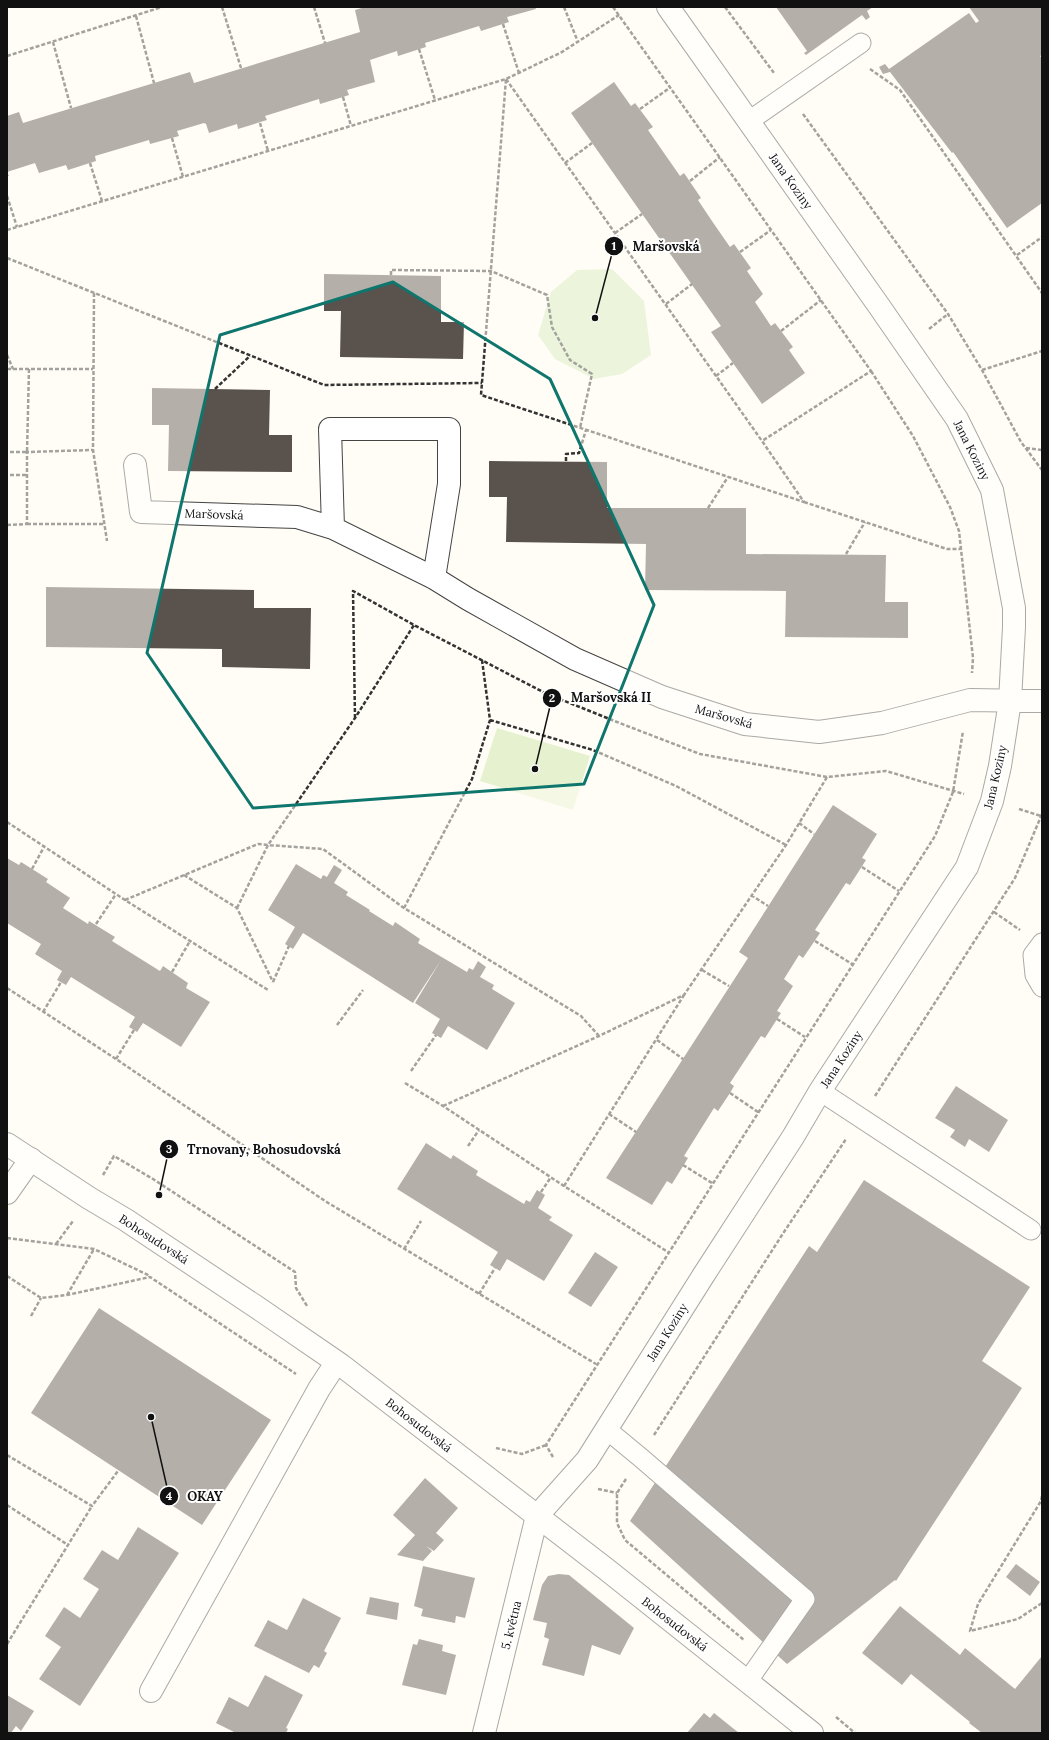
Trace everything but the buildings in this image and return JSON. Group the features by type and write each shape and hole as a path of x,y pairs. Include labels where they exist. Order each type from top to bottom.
{"street":[{"name":"Jana Koziny","path":"537,1516 587,1460 793,1137 820,1090 967,867 992,801 1000,766 1010,701 1014,608 992,490 957,418 668,7"},
{"path":"333,528 330,428 449,429 449,484 434,578"},
{"name":"Maršovská","path":"135,465 141,512 297,517 333,528 434,578 468,599 575,659 662,697 745,724 819,732 882,723 970,700 1042,701"},
{"name":"Bohosudovská","path":"7,1144 256,1306 336,1363 537,1516 812,1733"},
{"path":"7,1193 31,1159"},
{"path":"151,1691 319,1389 336,1363"},
{"name":"5. května","path":"484,1733 537,1516"}],"lane":[{"path":"749,121 853,48"},
{"path":"1042,943 1033,955 1035,975 1042,987"},
{"path":"820,1090 1030,1230"},
{"path":"606,1429 805,1599 747,1682"}],"path":[{"path":"7,56 162,7"},
{"path":"222,7 242,68"},
{"path":"314,7 325,43"},
{"path":"564,7 578,42"},
{"path":"7,988 116,1059 325,1201 597,1364 935,836 953,792 970,700 973,658 959,531 950,507 913,436 871,371 614,7"},
{"path":"725,7 948,314 982,370 992,391 1026,448 1042,470"},
{"path":"7,230 506,79 562,52 619,15"},
{"path":"136,16 154,83"},
{"path":"503,24 518,73"},
{"path":"53,42 71,108"},
{"path":"853,48 900,90 1017,255 1042,293"},
{"path":"419,49 436,100"},
{"path":"506,79 666,304 804,502"},
{"path":"506,79 481,395 947,549 961,549"},
{"path":"640,109 671,87"},
{"path":"343,97 351,126"},
{"path":"260,122 268,151"},
{"path":"172,138 183,177"},
{"path":"565,162 592,143"},
{"path":"690,181 720,157"},
{"path":"90,163 102,201"},
{"path":"7,196 17,228"},
{"path":"615,233 642,214"},
{"path":"740,252 771,230"},
{"path":"1017,255 1042,237"},
{"path":"7,258 324,385 482,383"},
{"path":"391,275 391,270 491,271 547,295 552,327 570,360 592,374 580,428"},
{"path":"666,304 692,284"},
{"path":"94,293 93,450 107,541"},
{"path":"781,331 821,300"},
{"path":"924,333 948,314"},
{"path":"982,370 1042,350"},
{"path":"7,355 13,369"},
{"path":"215,389 250,356"},
{"path":"716,376 733,363"},
{"path":"7,369 93,369"},
{"path":"27,524 29,369"},
{"path":"762,441 871,371"},
{"path":"566,461 566,454 579,453 586,430"},
{"path":"1026,448 1042,450"},
{"path":"10,452 93,450"},
{"path":"10,475 27,475"},
{"path":"708,508 728,477"},
{"path":"846,554 865,522"},
{"path":"7,525 105,524"},
{"path":"355,718 354,591 414,625 545,693 700,754 827,777 886,770 953,792"},
{"path":"237,908 268,845 355,718 414,625"},
{"path":"404,908 472,779 490,720 482,659"},
{"path":"490,720 593,750 676,786 786,845"},
{"path":"564,1186 684,995 786,845 827,777"},
{"path":"782,1235 890,1074 1015,878 1042,814"},
{"path":"7,822 125,900 268,990"},
{"path":"799,823 814,834"},
{"path":"125,900 258,844 323,849 404,908 581,1016 599,1036"},
{"path":"32,869 44,847"},
{"path":"862,867 899,891"},
{"path":"184,875 237,908 273,982 289,946"},
{"path":"96,924 116,894"},
{"path":"752,894 768,906"},
{"path":"994,912 1025,933"},
{"path":"172,972 190,941"},
{"path":"815,941 852,964"},
{"path":"702,970 730,986"},
{"path":"43,1012 60,982"},
{"path":"338,1025 363,990"},
{"path":"443,1106 599,1036 684,995"},
{"path":"777,1019 806,1037"},
{"path":"116,1059 134,1030"},
{"path":"411,1071 436,1035"},
{"path":"657,1040 683,1059"},
{"path":"405,1083 668,1252"},
{"path":"730,1093 758,1112"},
{"path":"609,1114 636,1132"},
{"path":"468,1146 479,1130"},
{"path":"683,1165 712,1183"},
{"path":"541,1192 551,1178"},
{"path":"404,1249 421,1221"},
{"path":"7,1238 94,1249 150,1276 270,1357"},
{"path":"67,1295 94,1249"},
{"path":"479,1294 495,1268"},
{"path":"7,1276 41,1298 67,1295 150,1276"},
{"path":"31,1316 41,1298"},
{"path":"7,1455 92,1506"},
{"path":"7,1644 92,1506 118,1471"},
{"path":"1042,1496 1041,1501 978,1604 970,1631 1018,1620 1042,1603"},
{"path":"7,1504 68,1545"}],"highlighted area":[{"path":"393,282 550,379 654,605 584,784 253,808 147,653 220,335"}],"green space":[{"path":"612,269 644,301 651,355 622,374 594,379 555,359 538,335 551,292 577,270"},
{"path":"497,728 590,756 573,810 480,781"}],"place":[{"name":"Maršovská","path":"595,318"},
{"name":"Maršovská II","path":"535,769"},
{"name":"Trnovany, Bohosudovská","path":"159,1195"},
{"name":"OKAY","path":"151,1417"}]}
